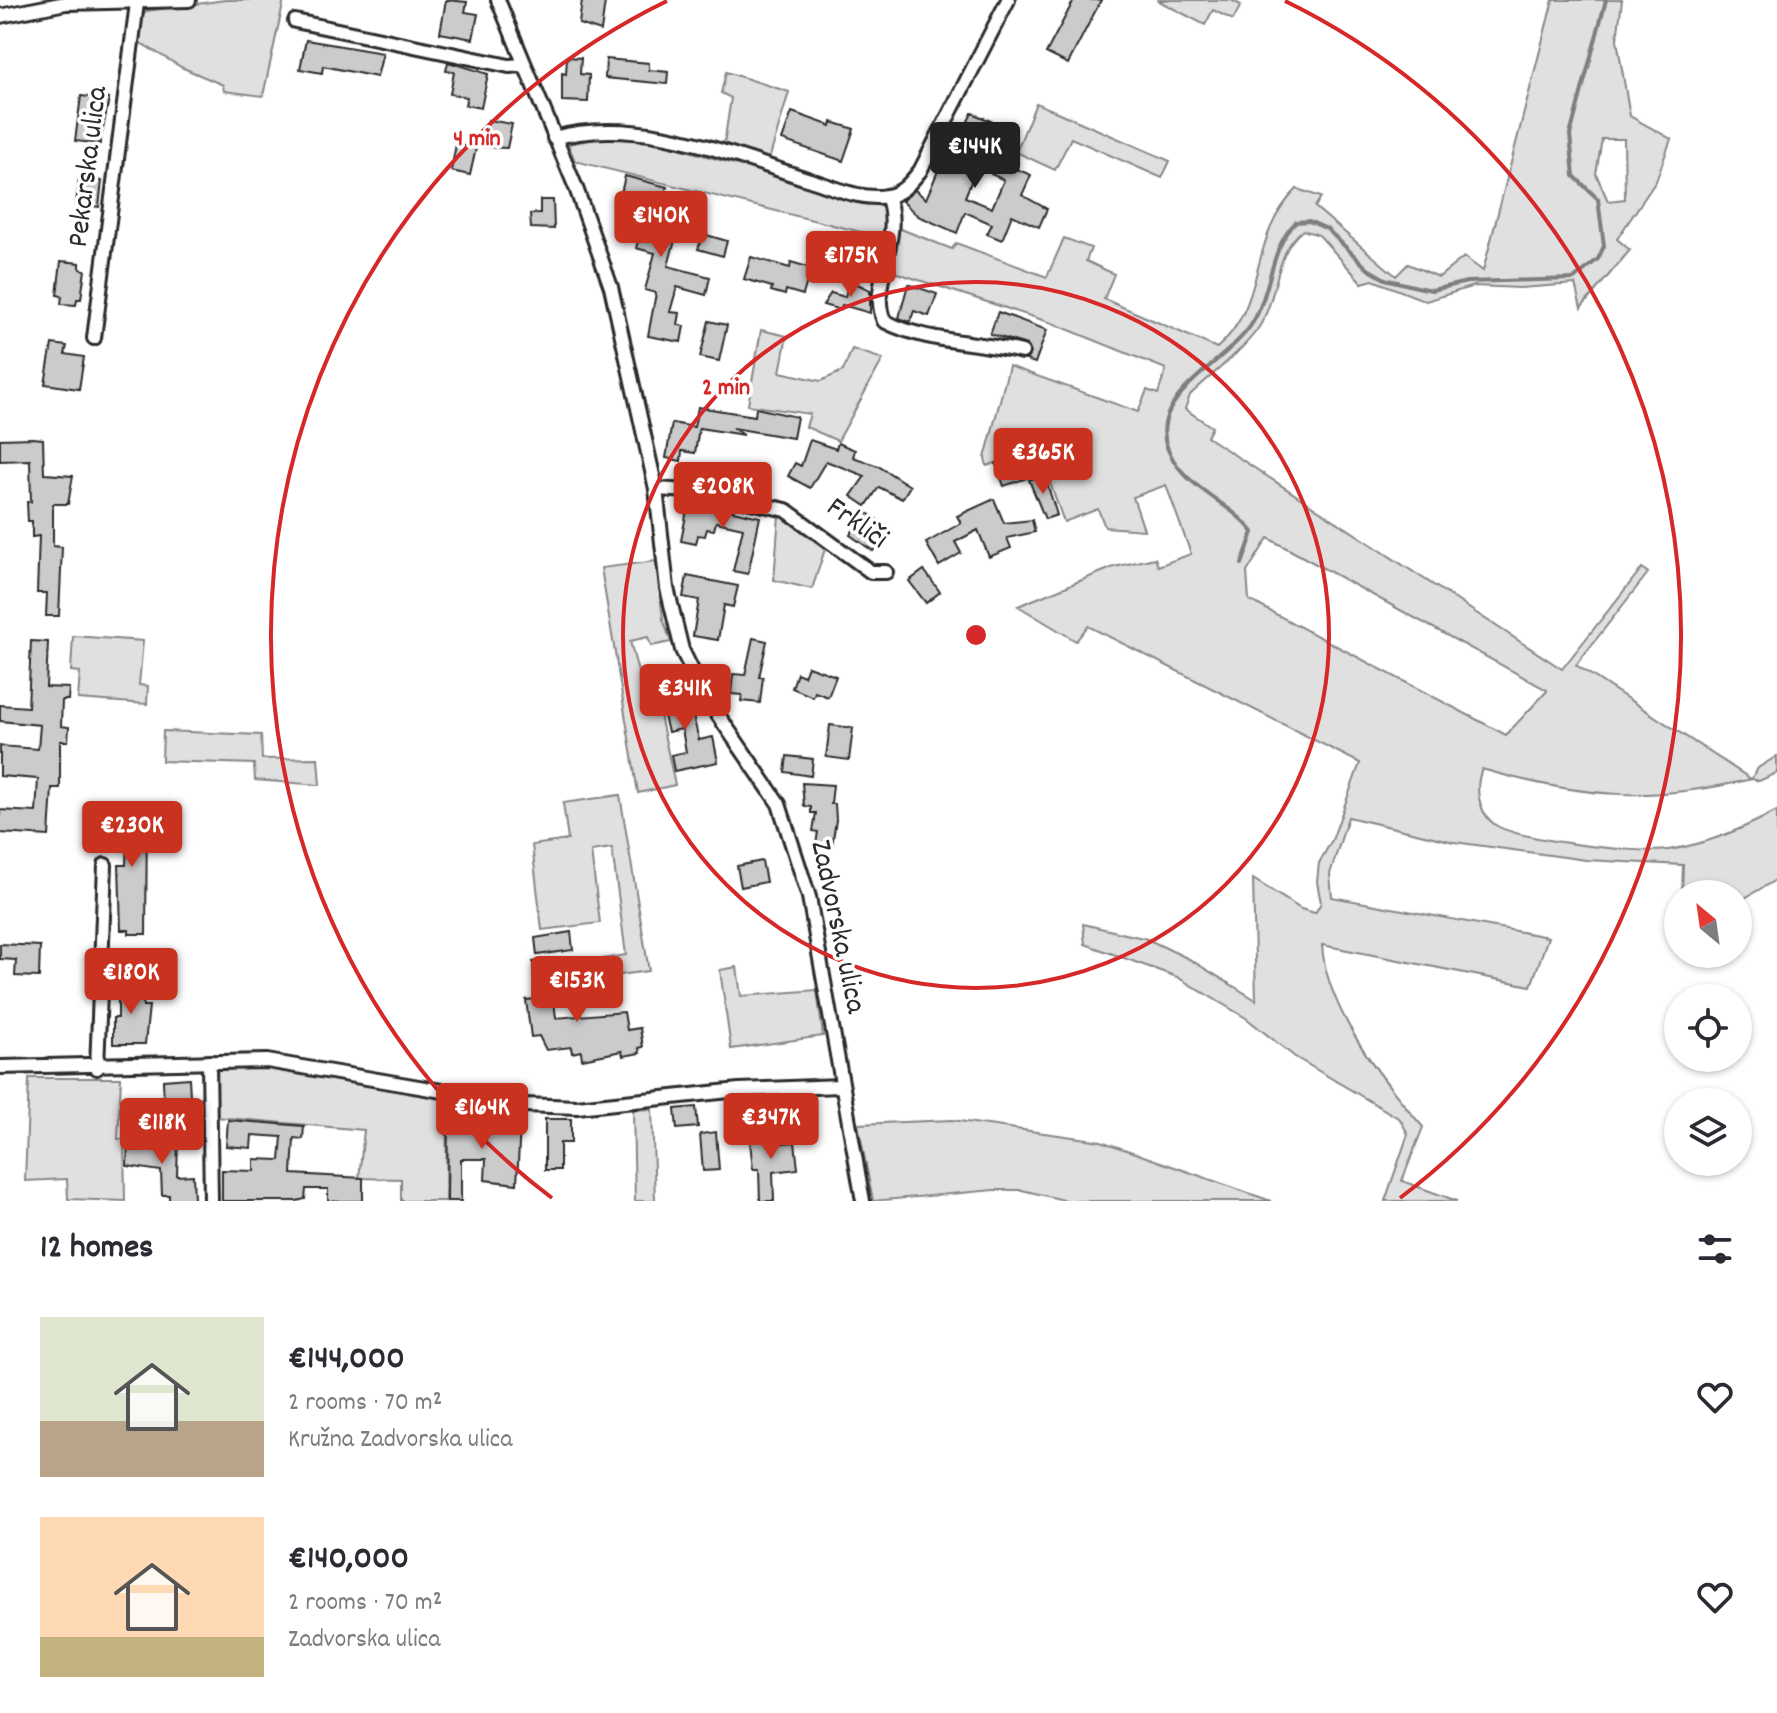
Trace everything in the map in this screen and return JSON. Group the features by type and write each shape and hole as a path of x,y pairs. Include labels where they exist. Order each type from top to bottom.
{"street":[{"path":"0,16 53,4 189,0"},
{"name":"Zadvorska ulica","path":"498,0 611,287 656,489 671,610 690,671 779,804 799,859 809,897 840,1086 863,1201"},
{"path":"554,138 600,130 657,135 727,153 851,193 887,196 906,187 920,171 1008,0"},
{"name":"Pekarska ulica","path":"94,338 137,3"},
{"path":"295,21 509,66 523,65"},
{"path":"887,196 894,212 880,301 884,321 963,344 992,345 1022,352"},
{"name":"Frkliči","path":"656,489 706,492 786,510 871,572 886,572"},
{"path":"97,1068 105,865"},
{"path":"0,1067 97,1068 267,1061 524,1105 620,1105 739,1090 840,1086"},
{"path":"209,1062 211,1201"}],"shaded area":[{"path":"225,0 284,0 263,96 224,91 223,85 181,67 139,42 142,16 147,11"},
{"path":"1157,0 1231,0 1241,5 1233,20 1213,10 1205,25"},
{"path":"1553,0 1622,0 1617,40 1630,116 1671,139 1656,181 1617,239 1630,250 1581,308 1575,284 1520,288 1474,286 1426,301 1373,280 1362,283 1319,235 1303,230 1286,251 1269,305 1257,330 1234,356 1190,395 1185,409 1212,427 1207,437 1562,669 1642,568 1648,573 1576,665 1751,779 1758,768 1777,756 1777,773 1759,781 1752,779 1681,792 1616,794 1552,786 1482,769 1478,790 1484,812 1494,824 1526,835 1606,848 1653,851 1711,840 1777,811 1777,879 1752,894 1752,880 1682,880 1683,865 1586,860 1454,842 1348,817 1330,874 1332,897 1548,937 1531,986 1322,945 1326,969 1345,1018 1374,1066 1423,1127 1402,1181 1457,1201 1385,1201 1408,1134 1400,1119 1295,1057 1246,1018 1177,977 1085,944 1083,924 1147,939 1189,959 1256,1000 1253,879 1301,909 1315,913 1321,903 1317,882 1319,863 1332,840 1360,763 1088,626 1076,641 1018,606 1114,567 1155,558 1158,566 1191,554 1166,485 1133,497 1144,530 1105,527 1098,509 1064,522 1046,472 1032,477 1023,453 987,466 985,458 1009,366 1138,412 1147,390 1158,394 1166,369 1052,323 891,271 898,228 952,249 956,243 1047,277 1064,238 1091,248 1086,261 1114,274 1104,299 1217,348 1244,311 1270,228 1297,189 1321,197 1315,207 1396,276 1408,264 1439,277 1464,257 1483,271","holes":["1602,139 1624,139 1625,199 1608,201 1596,174","1268,538 1547,690 1506,735 1249,600 1247,572"]},
{"path":"726,72 789,92 769,160 724,144 731,98 721,93"},
{"path":"1036,103 1170,161 1162,178 1071,138 1055,170 1016,152"},
{"path":"606,137 661,143 880,206 886,211 885,238 575,161 568,144"},
{"path":"761,330 787,336 780,372 821,381 843,371 852,349 883,359 838,441 806,427 810,414 748,405"},
{"path":"779,515 791,519 826,546 812,589 774,580"},
{"path":"656,561 663,619 671,642 651,646 648,637 630,641 645,699 656,697 675,785 638,793 601,568"},
{"path":"73,636 143,641 139,685 148,686 147,704 78,699 80,672 71,671"},
{"path":"163,731 261,735 262,759 318,758 320,785 255,780 254,764 162,761"},
{"path":"620,795 649,971 604,977 602,959 626,955 612,848 591,851 600,923 542,930 532,845 568,840 563,803"},
{"path":"737,967 741,996 817,990 823,1036 731,1049 720,970"},
{"path":"268,1066 447,1099 446,1201 401,1201 401,1179 359,1178 364,1130 216,1117 215,1072 223,1067"},
{"path":"29,1078 121,1078 118,1139 124,1139 125,1201 68,1199 67,1179 25,1181"},
{"path":"652,1109 655,1201 635,1201 633,1110"},
{"path":"952,1120 1101,1141 1271,1201 1068,1201 1022,1190 994,1190 873,1201 858,1124"}],"building":[{"path":"446,0 467,2 465,12 478,14 473,39 440,33"},
{"path":"582,0 605,2 601,31 579,24"},
{"path":"1074,0 1101,0 1068,64 1046,53"},
{"path":"306,40 383,53 377,77 323,66 322,73 300,69"},
{"path":"567,57 581,58 580,74 589,75 588,102 562,101 562,73 566,74"},
{"path":"606,59 649,63 649,70 668,72 667,84 605,78"},
{"path":"448,62 488,74 481,108 465,105 467,97 450,94 454,72 446,71"},
{"path":"81,96 109,99 100,144 75,141"},
{"path":"792,112 831,126 832,122 854,129 843,161 782,140"},
{"path":"972,113 993,122 986,135 976,131 965,153 980,160 965,197 992,208 1004,180 991,174 997,161 1031,175 1022,195 1047,209 1039,227 1012,215 1002,240 987,234 992,224 965,212 957,233 918,216 902,201 915,190 926,199 947,150 953,152"},
{"path":"488,120 512,124 507,148 483,147"},
{"path":"456,144 476,148 470,175 451,171"},
{"path":"625,176 667,187 656,228 677,233 668,266 710,277 706,295 677,287 670,312 680,313 678,325 684,326 681,342 648,336 656,293 645,290 655,253 636,248 647,209 619,202"},
{"path":"79,178 102,181 99,207 76,204"},
{"path":"540,200 553,200 554,229 531,228 530,214 540,213"},
{"path":"703,234 727,241 723,256 698,249"},
{"path":"841,236 865,243 858,268 820,257 825,238 839,242"},
{"path":"751,257 790,268 791,262 811,268 803,295 786,290 785,295 771,291 772,287 744,279"},
{"path":"61,261 80,263 80,269 85,270 81,299 77,299 76,305 61,304 62,296 57,295"},
{"path":"849,280 870,290 870,313 842,305 841,310 823,305 831,293 845,297"},
{"path":"908,284 937,294 929,316 914,311 910,322 899,318"},
{"path":"998,312 1047,330 1035,363 1026,360 1031,353 1027,345 990,334"},
{"path":"709,321 727,325 719,361 700,357"},
{"path":"52,344 67,346 65,354 84,357 79,389 45,384"},
{"path":"698,407 755,416 756,408 797,417 793,438 733,428 744,435 699,428 695,453 682,451 681,461 666,458 672,423 694,427"},
{"path":"0,439 43,439 44,474 73,476 68,504 53,504 53,546 62,547 59,616 46,616 47,593 37,593 39,536 32,537 27,502 31,502 30,460 0,461"},
{"path":"810,440 836,449 838,443 855,450 853,457 878,466 910,486 902,499 879,487 866,506 851,496 865,476 826,461 810,488 788,476 795,463 801,466"},
{"path":"1022,455 1030,477 1004,486 996,464"},
{"path":"1044,474 1057,515 1045,519 1029,480"},
{"path":"994,499 1004,523 1032,520 1035,532 1007,538 1011,548 989,557 978,530 955,542 961,553 939,566 926,543 961,523 957,516"},
{"path":"688,505 706,509 706,505 760,517 748,574 733,571 743,528 716,522 714,530 707,529 705,536 698,535 696,544 681,541"},
{"path":"866,512 889,528 873,551 850,535"},
{"path":"924,570 940,592 926,603 909,581"},
{"path":"687,576 738,586 733,607 724,605 718,640 693,636 699,600 683,597"},
{"path":"753,638 767,641 759,677 763,677 760,703 741,701 742,695 731,694 733,674 745,675"},
{"path":"31,641 48,642 46,687 69,688 68,700 62,700 61,726 69,727 68,741 60,741 60,788 52,788 49,836 0,833 0,810 36,812 38,779 0,776 0,746 38,749 40,725 0,721 0,705 28,707"},
{"path":"808,666 836,676 828,697 815,692 813,697 792,688 797,673 804,676"},
{"path":"671,681 677,707 690,704 699,740 713,737 718,762 674,771 671,755 686,752 682,729 668,732 656,684"},
{"path":"830,725 853,728 849,760 826,757"},
{"path":"787,756 813,759 811,776 785,772"},
{"path":"802,783 833,785 831,804 835,804 836,820 832,846 816,844 818,832 813,831 816,813 811,813 811,807 804,806"},
{"path":"106,808 147,814 146,934 129,934 129,930 121,930 119,865 126,865 127,841 121,841 121,833 115,833 116,824 105,823"},
{"path":"762,861 766,882 741,887 737,866"},
{"path":"571,932 573,950 537,955 535,938"},
{"path":"0,944 40,946 39,977 15,976 16,960 0,959"},
{"path":"549,960 556,1018 624,1012 627,1030 640,1028 643,1047 639,1048 640,1053 623,1056 622,1051 582,1059 581,1051 572,1053 571,1047 546,1050 539,1036 531,1037 526,1000 535,999 533,962"},
{"path":"127,983 143,983 143,1006 149,1006 145,1044 113,1044 113,1018 118,1018 118,987 127,987"},
{"path":"189,1078 191,1113 179,1114 178,1104 164,1105 163,1080"},
{"path":"696,1107 698,1127 677,1129 675,1109"},
{"path":"448,1116 471,1116 471,1123 520,1122 517,1184 485,1180 486,1159 461,1159 461,1201 447,1201"},
{"path":"545,1119 571,1119 571,1143 560,1143 560,1170 545,1170"},
{"path":"228,1120 304,1126 303,1139 294,1138 292,1174 363,1178 363,1201 328,1201 328,1189 306,1189 305,1199 297,1201 222,1201 222,1170 254,1171 254,1159 280,1160 282,1137 252,1135 251,1148 226,1146"},
{"path":"770,1131 771,1144 795,1142 798,1169 773,1172 774,1201 760,1201 759,1169 753,1169 749,1133"},
{"path":"716,1132 719,1170 703,1171 700,1134"},
{"path":"128,1139 178,1141 177,1176 193,1175 194,1200 169,1201 169,1195 162,1195 161,1171 127,1166"}],"waterway":[{"path":"1242,564 1253,532 1179,468 1166,445 1165,424 1172,405 1186,388 1240,339 1253,322 1281,245 1296,222 1309,221 1327,229 1368,269 1385,279 1432,290 1467,282 1574,279 1598,259 1604,246 1598,199 1574,176 1570,135 1606,0"}]}
